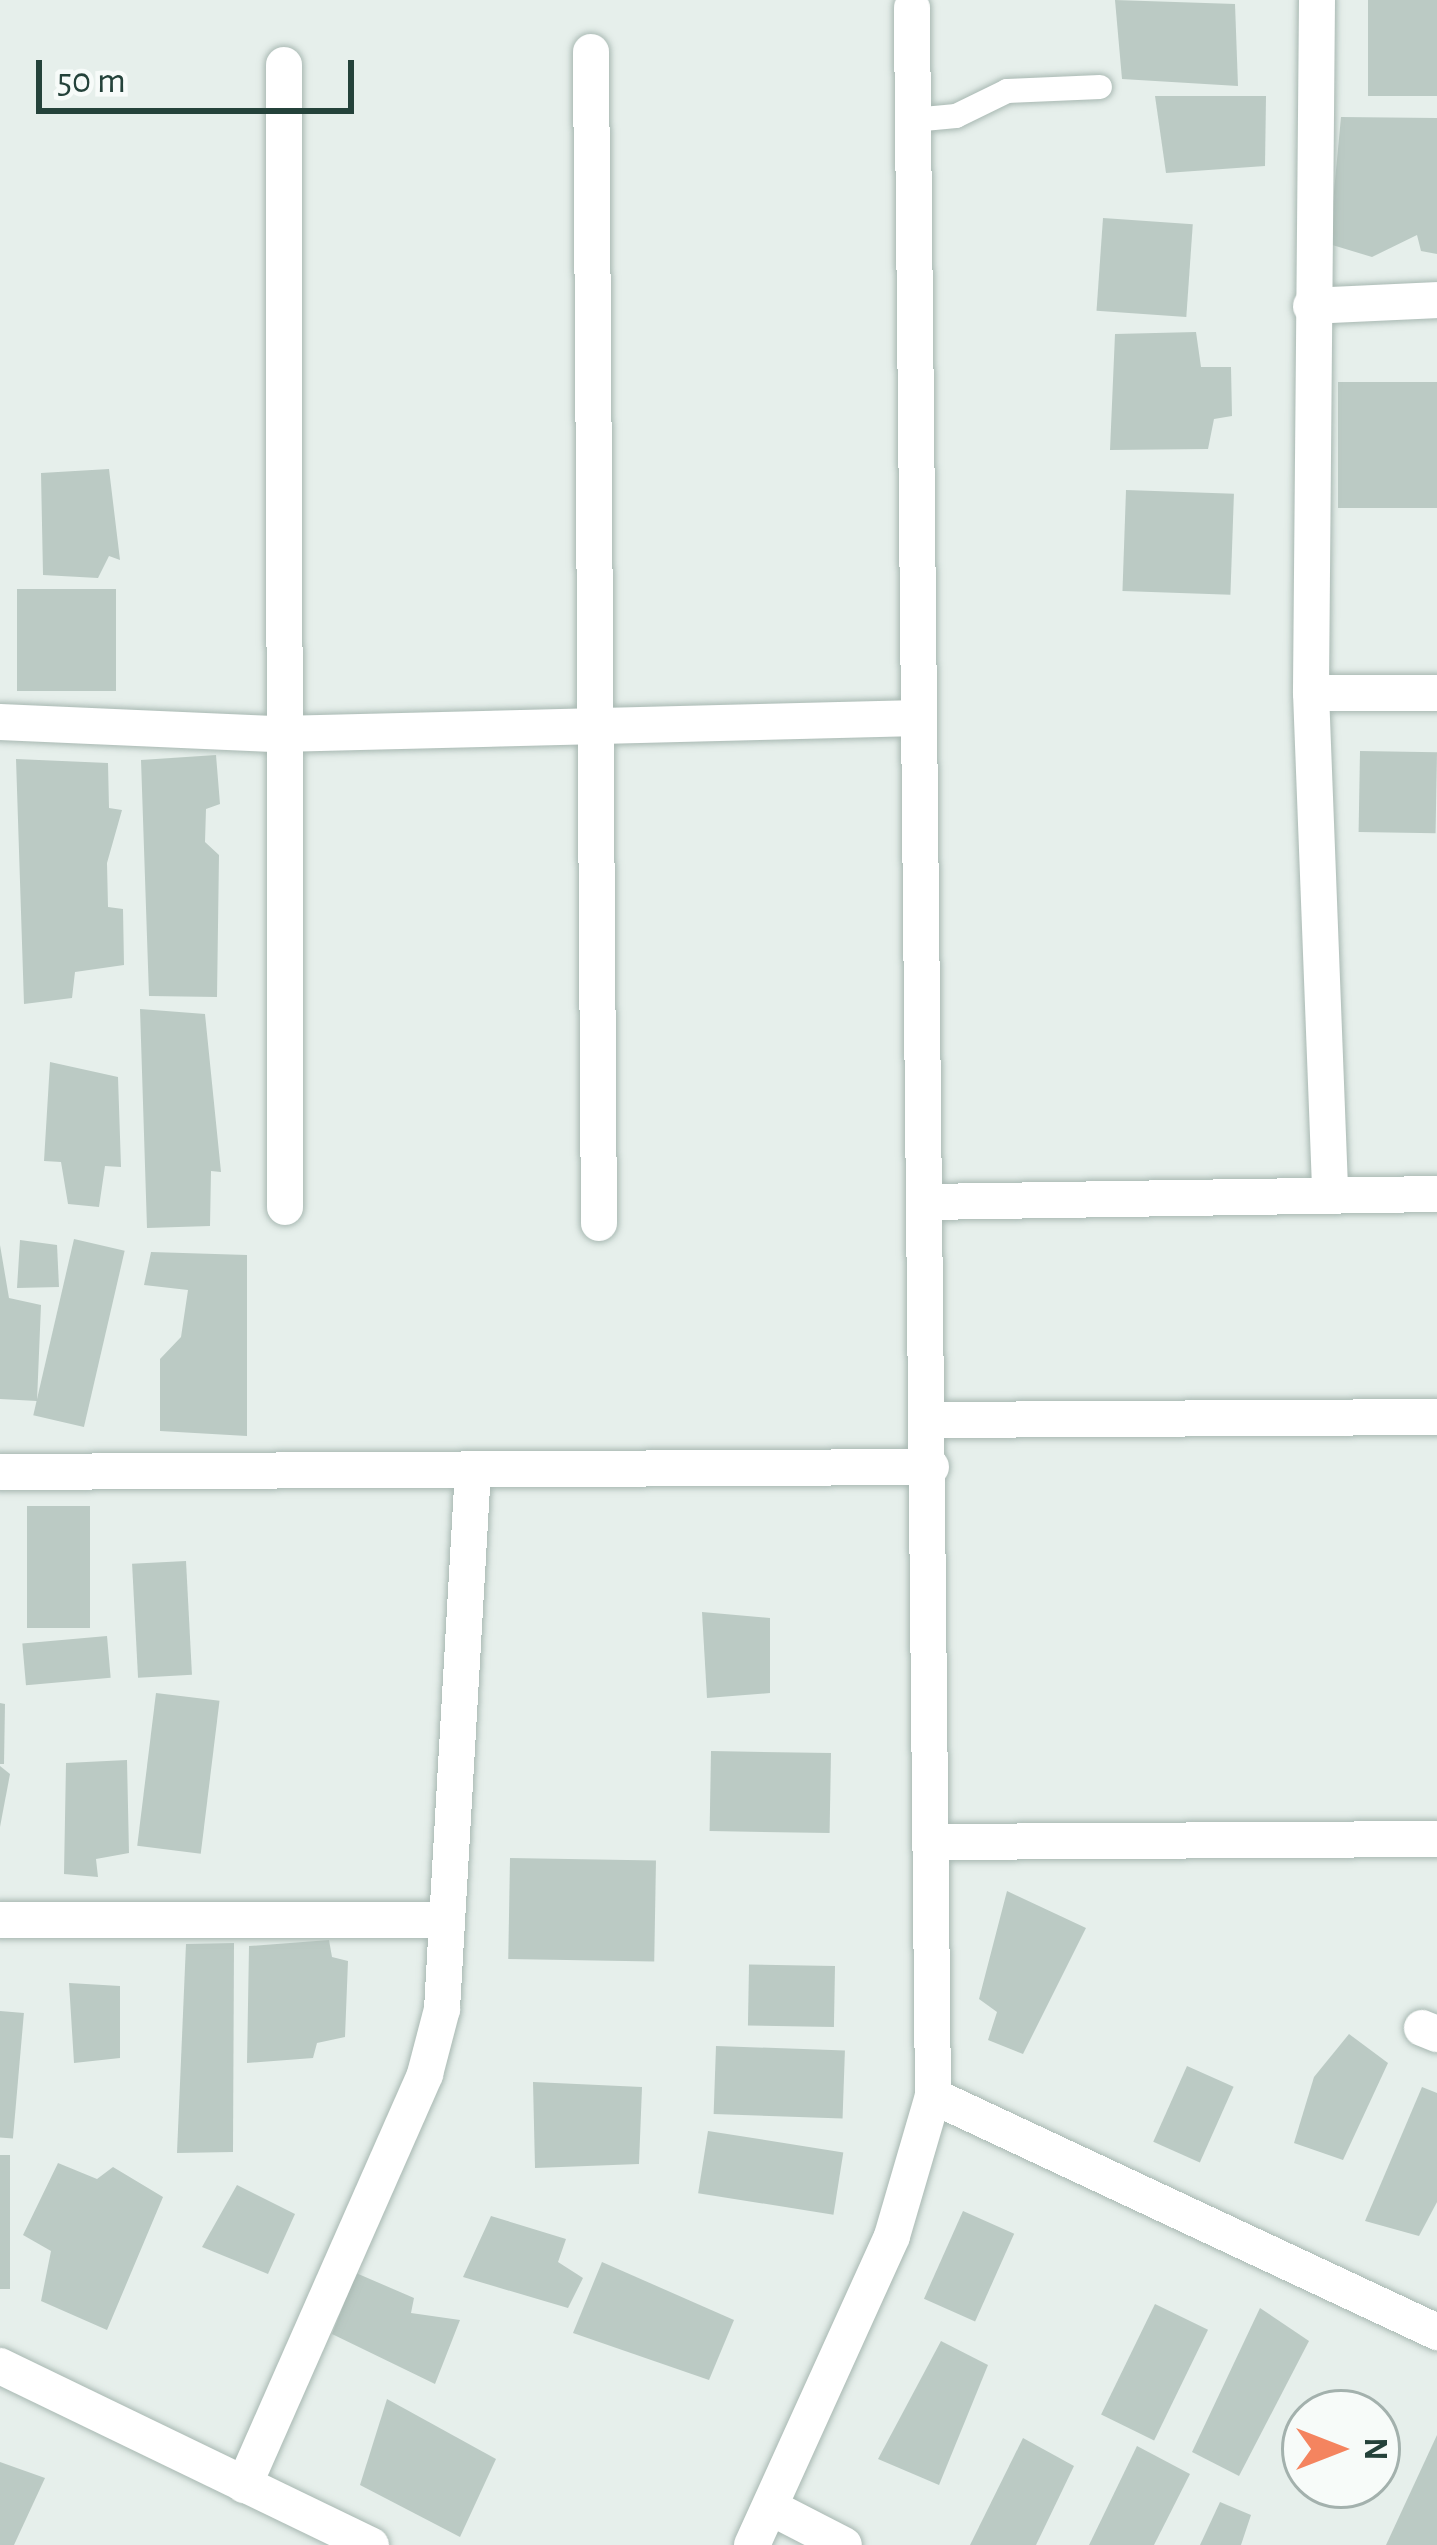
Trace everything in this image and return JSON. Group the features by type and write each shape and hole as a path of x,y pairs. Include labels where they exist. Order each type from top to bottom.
{"street":[{"path":"1317,0 1311,693 1330,1191"},
{"path":"752,2545 892,2236 933,2096 934,1420 919,718 912,8"},
{"path":"591,52 598,1223"},
{"path":"284,64 279,734 284,1207"},
{"path":"1311,306 1437,301"},
{"path":"1311,693 1437,693"},
{"path":"0,722 279,734 592,730 919,718"},
{"path":"927,1202 1330,1191 1437,1194"},
{"path":"934,1420 1437,1417"},
{"path":"0,1472 931,1467"},
{"path":"244,2485 425,2074 446,1920 473,1469"},
{"path":"935,1842 1437,1839"},
{"path":"0,1920 446,1920"},
{"path":"933,2096 1437,2332"},
{"path":"0,2366 371,2545"},
{"path":"770,2507 844,2545"}],"lane":[{"path":"913,120 956,116 1006,91 1100,87"}],"building":[{"path":"1115,0 1235,4 1238,86 1122,79"},
{"path":"1368,0 1437,0 1437,96 1368,96"},
{"path":"1155,96 1266,96 1265,166 1166,173"},
{"path":"1341,117 1437,118 1437,254 1421,251 1417,235 1372,257 1329,244"},
{"path":"1103,218 1193,224 1186,317 1097,311"},
{"path":"1196,332 1201,367 1231,367 1232,416 1214,419 1208,449 1110,450 1115,334"},
{"path":"1338,382 1437,382 1437,508 1338,508"},
{"path":"109,469 120,560 109,556 98,578 43,575 41,473"},
{"path":"1126,490 1234,494 1230,595 1122,591"},
{"path":"17,589 116,589 116,691 17,691"},
{"path":"1360,751 1437,752 1436,833 1359,832"},
{"path":"216,755 220,804 206,809 205,842 219,855 217,997 149,996 141,760"},
{"path":"16,759 108,763 109,808 122,810 107,863 108,907 123,909 124,965 75,972 72,998 24,1004"},
{"path":"140,1009 205,1014 221,1172 211,1171 210,1226 147,1228"},
{"path":"50,1062 118,1077 121,1167 105,1166 99,1207 68,1204 61,1162 44,1161"},
{"path":"74,1239 125,1251 84,1427 33,1415"},
{"path":"20,1240 57,1245 59,1287 17,1288"},
{"path":"0,1245 9,1298 41,1305 37,1401 0,1399"},
{"path":"151,1252 247,1255 247,1436 160,1431 160,1359 181,1337 188,1290 144,1285"},
{"path":"27,1506 90,1506 90,1628 27,1628"},
{"path":"186,1561 192,1675 138,1678 132,1564"},
{"path":"702,1612 770,1618 770,1693 707,1698"},
{"path":"107,1636 111,1678 26,1685 22,1643"},
{"path":"156,1693 220,1701 201,1854 137,1846"},
{"path":"0,1703 5,1704 4,1764 0,1764"},
{"path":"711,1751 831,1753 830,1833 710,1831"},
{"path":"127,1760 129,1853 96,1859 98,1877 64,1874 66,1763"},
{"path":"0,1766 10,1774 0,1827"},
{"path":"510,1858 656,1861 654,1962 508,1959"},
{"path":"1007,1891 1086,1928 1023,2054 988,2040 997,2012 979,1999"},
{"path":"329,1940 332,1957 348,1961 345,2037 317,2043 313,2058 247,2063 249,1946"},
{"path":"234,1943 233,2152 177,2153 186,1944"},
{"path":"749,1964 835,1966 834,2027 748,2025"},
{"path":"69,1983 120,1986 120,2058 74,2063"},
{"path":"0,2011 24,2013 13,2139 0,2137"},
{"path":"1349,2034 1388,2063 1343,2160 1294,2143 1314,2077"},
{"path":"716,2046 845,2051 843,2118 714,2114"},
{"path":"1187,2066 1234,2087 1200,2163 1153,2142"},
{"path":"533,2082 642,2087 639,2164 535,2168"},
{"path":"1422,2087 1437,2093 1437,2202 1419,2236 1365,2221"},
{"path":"708,2131 843,2152 833,2215 698,2193"},
{"path":"0,2155 10,2155 10,2289 0,2289"},
{"path":"58,2163 97,2179 113,2167 163,2197 107,2330 41,2301 51,2251 23,2235"},
{"path":"237,2185 295,2214 268,2274 202,2247"},
{"path":"963,2211 1014,2234 975,2321 924,2299"},
{"path":"491,2216 566,2239 558,2262 583,2278 568,2308 463,2277"},
{"path":"602,2262 734,2320 709,2380 573,2333"},
{"path":"356,2273 414,2298 411,2313 460,2320 435,2384 332,2334"},
{"path":"1155,2304 1208,2330 1154,2440 1101,2415"},
{"path":"1260,2308 1309,2341 1239,2476 1192,2452"},
{"path":"941,2341 988,2365 939,2485 878,2459"},
{"path":"387,2399 496,2459 460,2537 360,2485"},
{"path":"1437,2435 1437,2545 1386,2545"},
{"path":"1023,2438 1074,2466 1036,2545 970,2545"},
{"path":"1137,2446 1190,2474 1154,2545 1089,2545"},
{"path":"0,2462 45,2478 14,2545 0,2545"},
{"path":"1220,2502 1251,2515 1241,2545 1200,2545"}]}
